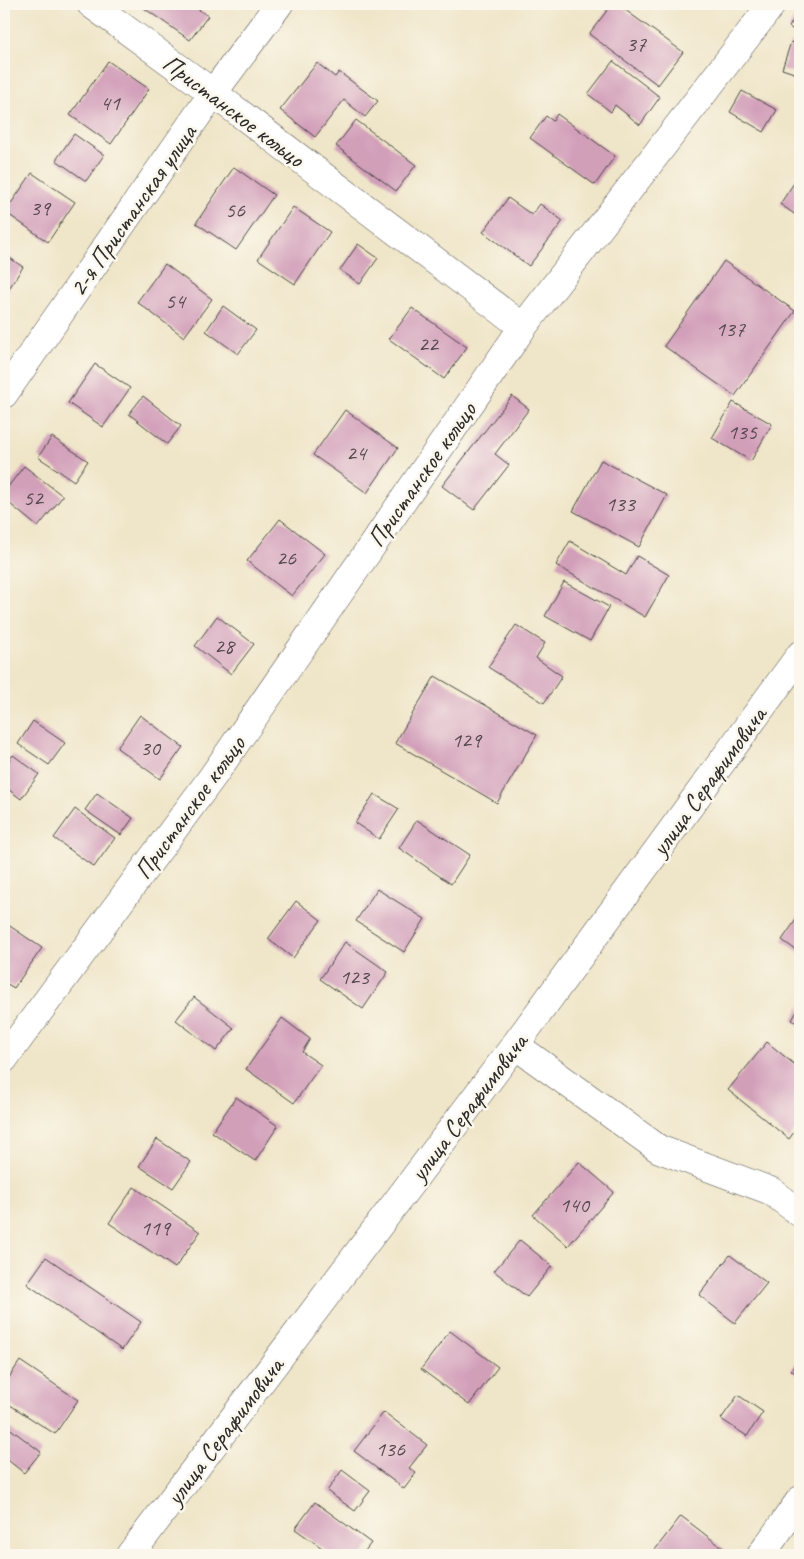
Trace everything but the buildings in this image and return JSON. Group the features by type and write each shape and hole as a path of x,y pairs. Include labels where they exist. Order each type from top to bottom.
{"street":[{"name":"Пристанское кольцо","path":"4,1059 213,776 522,327 213,93 91,4"},
{"name":"2-я Пристанская улица","path":"4,394 213,93 279,4"},
{"path":"522,327 772,4"},
{"name":"улица Серафимовича","path":"130,1555 515,1045 800,655"},
{"path":"515,1045 659,1149 771,1192 800,1213"},
{"path":"761,1555 800,1500"}]}
